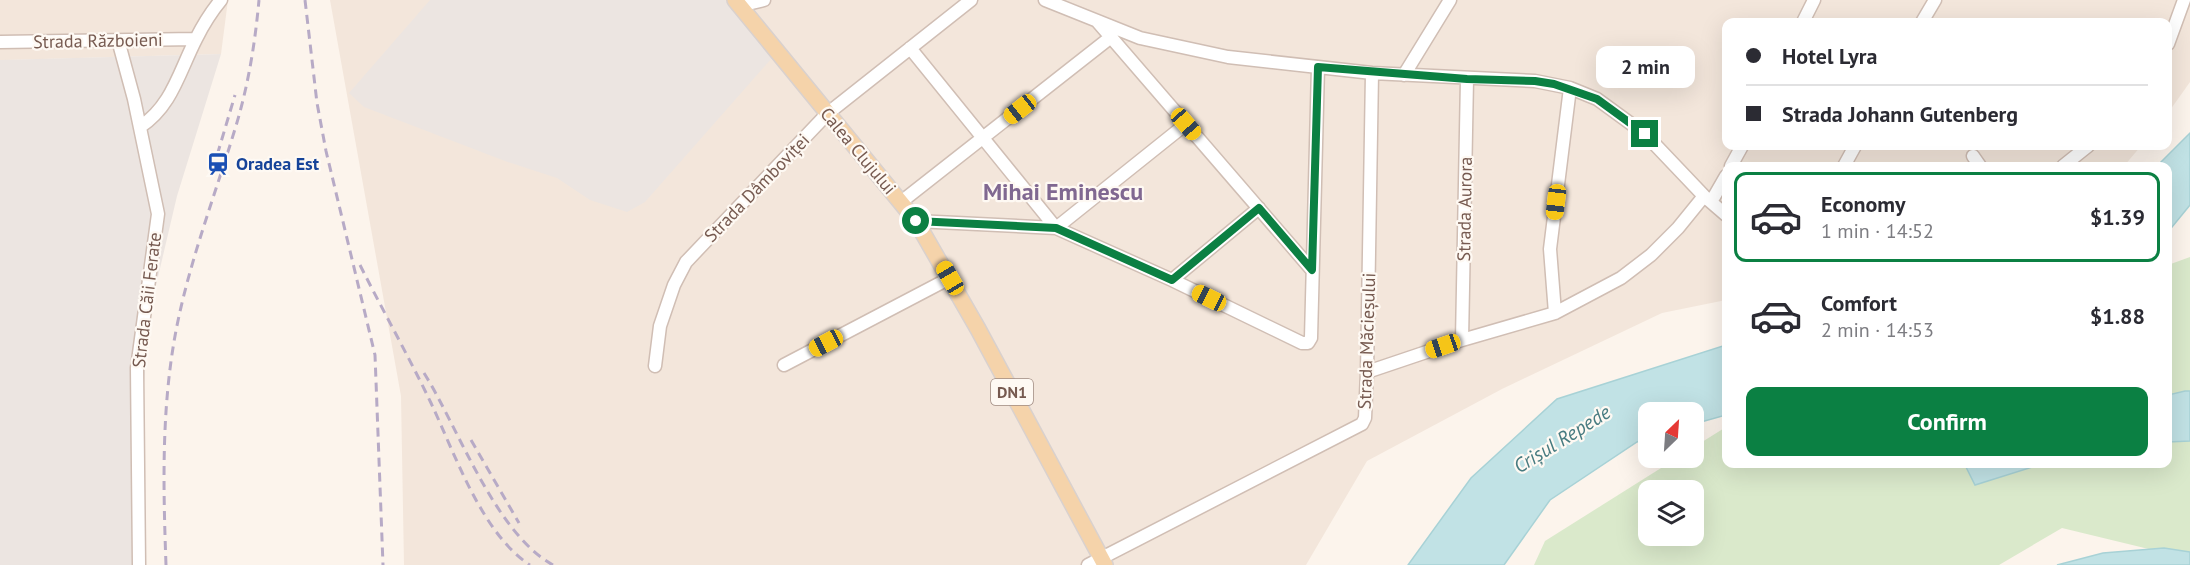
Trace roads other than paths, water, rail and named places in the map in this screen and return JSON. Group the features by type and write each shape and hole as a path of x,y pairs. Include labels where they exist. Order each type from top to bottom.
{"main road":[{"name":"Calea Clujului","path":"737,3 916,221 950,278 1098,562"}],"street":[{"path":"140,127 159,112 171,95 195,39 221,0"},
{"path":"737,3 764,0"},
{"name":"Strada Dâmboviței","path":"655,366 660,326 674,285 686,262 827,114 971,0"},
{"path":"1046,0 1140,38 1228,57 1372,73 1535,81 1570,88 1597,99 1645,134 1722,211"},
{"path":"1404,75 1450,0"},
{"path":"1805,18 1814,0"},
{"path":"1924,18 1935,0"},
{"path":"2172,33 2184,0"},
{"path":"1095,19 1312,270"},
{"path":"901,202 1111,37"},
{"name":"Strada Războieni","path":"0,42 195,39"},
{"name":"Strada Căii Ferate","path":"118,40 140,127 158,214 137,368 140,565"},
{"path":"909,48 1056,228"},
{"path":"916,221 1056,228 1172,280 1302,343 1308,343 1311,338 1318,67"},
{"name":"Strada Măcieșului","path":"1098,562 1362,424 1365,418 1367,372 1372,73"},
{"name":"Strada Aurora","path":"1462,339 1467,79"},
{"path":"1555,313 1551,249 1570,88"},
{"path":"1056,228 1186,124"},
{"path":"2068,162 2083,150"},
{"path":"1367,372 1462,339 1555,313 1622,279 1708,199 1722,181"},
{"path":"1172,280 1259,208"},
{"path":"784,365 950,278"}],"water":[{"path":"2190,133 2190,205 2172,227 2172,162 2161,162"},
{"name":"Crișul Repede","path":"1722,346 1722,416 1704,421 1704,402 1638,402 1638,442 1550,500 1504,565 1408,565 1471,478 1557,399"},
{"path":"2190,391 2190,441 2172,442 2172,394"},
{"path":"1966,468 2029,468 1975,485"},
{"path":"2164,548 2190,552 2190,565 2057,565 2103,553"}],"railway":[{"path":"166,565 165,440 173,347 191,269 244,97 259,0"},
{"path":"305,0 317,103 326,151 375,355 383,565"},
{"path":"213,169 235,95"},
{"path":"360,265 423,386 460,468 484,514 513,551 530,565"},
{"path":"424,373 496,505 532,550 553,565"},
{"path":"471,440 519,523"}],"place":[{"name":"Oradea Est","path":"218,164"}],"district":[{"name":"Mihai Eminescu","path":"1063,192"}]}
